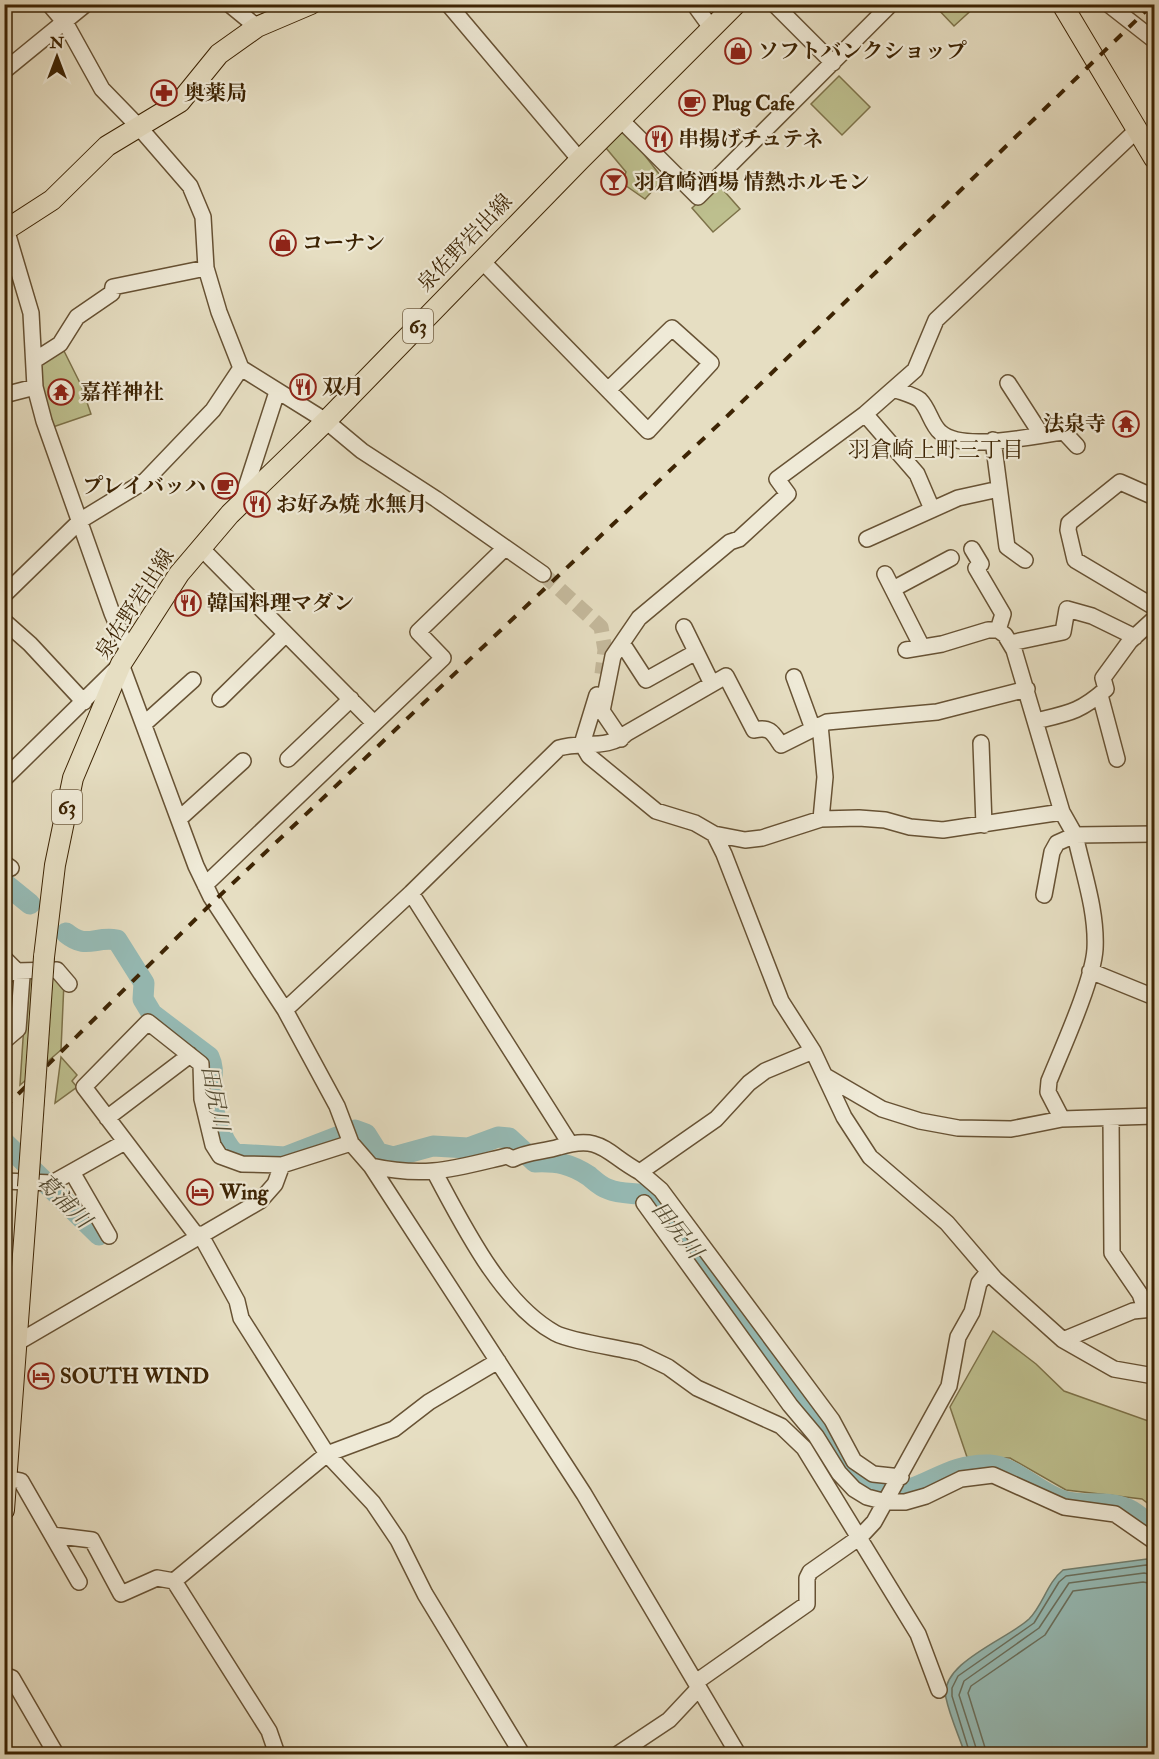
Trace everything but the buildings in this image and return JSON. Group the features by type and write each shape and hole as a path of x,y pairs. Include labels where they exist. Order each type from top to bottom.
{"main road":[{"path":"6,227 52,200 107,146 180,102 219,54 257,27 311,4"},
{"name":"泉佐野岩出線","path":"4,1510 11,1353 28,1187 44,957 55,865 74,778 124,658 179,574 241,503 326,421 620,119 736,4"},
{"path":"1062,4 1155,158"}],"street":[{"path":"49,4 66,24 96,82 190,186 203,218 206,268 219,312 241,368 276,392 326,421 362,451 543,574"},
{"path":"4,71 66,24 86,4"},
{"path":"229,4 257,27"},
{"path":"448,4 580,160"},
{"path":"694,4 712,29"},
{"path":"774,4 833,63"},
{"path":"620,119 698,197 891,4"},
{"path":"1108,4 1155,40"},
{"path":"621,739 602,711 613,656 639,618 730,542 739,539 788,494 777,479 865,414 915,370 936,320 1138,129"},
{"path":"6,227 31,313 35,387 44,421 81,520 112,613 144,724 205,885 285,1010 350,1140 371,1166 584,1494 738,1755"},
{"path":"482,260 648,432 711,363 672,328 608,390"},
{"path":"35,360 60,344 77,317 112,293 113,287 206,268"},
{"path":"4,595 81,520 145,481 213,411 241,368"},
{"path":"1008,383 1041,434"},
{"path":"4,395 35,387"},
{"path":"894,389 920,400 938,431 960,442 1064,432 1077,446"},
{"path":"241,503 276,392"},
{"path":"865,414 917,474 932,509"},
{"path":"993,440 1008,548 1025,560"},
{"path":"1155,497 1120,482 1073,518 1068,530 1075,560 1155,607"},
{"path":"867,539 958,498 999,489"},
{"path":"201,548 374,723"},
{"path":"205,885 443,658 418,632 505,548"},
{"path":"972,549 981,564 976,568 1003,614 998,630"},
{"path":"892,589 951,558"},
{"path":"885,574 922,647"},
{"path":"1010,643 1063,632 1067,609 1092,616 1135,637"},
{"path":"1036,721 1077,711 1100,695 1106,689 1103,678 1135,637 1155,619"},
{"path":"4,621 30,644 84,702"},
{"path":"684,627 712,684"},
{"path":"906,650 942,644 988,630 998,630 1010,643 1036,721 1062,812 1075,835 1094,924 1095,951 1090,971 1049,1081 1048,1092 1062,1119"},
{"path":"220,699 286,634"},
{"path":"622,643 646,680 696,652"},
{"path":"4,778 84,702 124,658"},
{"path":"603,674 582,744 589,756 656,811 694,823 714,834 745,840 762,838 821,819 859,818 943,830 1062,812"},
{"path":"285,1010 411,893 559,748 621,739 627,733 726,676 754,730 763,727 772,731 781,746 827,722 937,712 1026,689"},
{"path":"794,677 817,727 825,777 821,819"},
{"path":"144,724 193,680"},
{"path":"1100,695 1117,759"},
{"path":"288,759 351,699"},
{"path":"981,743 984,825"},
{"path":"179,819 243,760"},
{"path":"714,834 781,1000 813,1051 844,1117 870,1157 947,1223 988,1272 1063,1340 1114,1369 1155,1376"},
{"path":"1044,895 1052,852 1057,843 1075,835 1155,834"},
{"path":"411,893 569,1142"},
{"path":"4,958 10,973"},
{"path":"10,973 57,970 69,984"},
{"path":"1090,971 1155,997"},
{"path":"4,1041 18,1029 22,976 10,973"},
{"path":"350,1140 297,1163 282,1165 242,1164 220,1156 213,1145 202,1099 201,1064 148,1022 84,1087 198,1235 237,1301 241,1318 327,1454 373,1503 398,1540 425,1594 522,1755"},
{"path":"640,1172 716,1119 749,1083 765,1071 813,1051"},
{"path":"107,1118 190,1055"},
{"path":"827,1077 882,1109 920,1121 958,1128 1000,1129 1062,1119 1155,1116"},
{"path":"1063,1340 1133,1311 1150,1309 1112,1253 1111,1118"},
{"path":"371,1166 405,1173 435,1173 507,1156 513,1159 569,1142 586,1141 604,1148 640,1172 661,1190 821,1405 854,1461 873,1474 901,1477"},
{"path":"4,1181 52,1183 125,1142"},
{"path":"11,1353 198,1235 260,1201 275,1184 282,1165"},
{"path":"72,1172 109,1236"},
{"path":"435,1173 486,1264 530,1315 556,1334 639,1353 668,1367 697,1388 781,1426 804,1448 918,1634 939,1690"},
{"path":"644,1203 790,1405 816,1436 839,1473 854,1490 886,1502 905,1502 926,1496 961,1479 993,1475 1064,1507 1115,1514 1155,1541"},
{"path":"618,1755 669,1720 698,1685 807,1604 807,1578 810,1572 860,1537 901,1477 949,1386 958,1337 972,1312 980,1283 988,1272"},
{"path":"174,1581 327,1454 394,1429 429,1402 498,1361"},
{"path":"6,1478 21,1480 78,1582"},
{"path":"52,1535 92,1540 121,1594 157,1578 174,1581 269,1731 277,1755"},
{"path":"4,1675 12,1677 56,1755"}],"green space":[{"path":"934,5 977,5 954,26"},
{"path":"839,76 870,107 842,135 811,104"},
{"path":"620,123 663,179 645,199 622,183 626,172 601,142"},
{"path":"718,184 740,209 713,232 692,208"},
{"path":"62,347 81,385 91,414 50,428 37,361"},
{"path":"55,971 64,982 61,1050 20,1085 27,978"},
{"path":"61,1057 77,1075 72,1081 77,1087 55,1103"},
{"path":"993,1331 1036,1364 1064,1391 1154,1423 1154,1508 1142,1499 1066,1490 1010,1458 967,1457 950,1407"}],"water":[{"path":"1147,1559 1154,1562 1154,1754 965,1754 946,1698 947,1685 953,1674 977,1653 1029,1619 1053,1581 1063,1570"}],"waterway":[{"name":"田尻川","path":"4,883 30,904"},
{"name":"田尻川","path":"66,933 85,942 117,940 144,983 143,999 152,1014 209,1057 215,1115 225,1141 235,1154 285,1157 355,1130 366,1134 378,1153 393,1157 433,1146 468,1148 498,1137 509,1138 535,1162 564,1164 589,1176 605,1188 655,1198 758,1338 845,1470 867,1485 886,1491 903,1490 969,1466 990,1465 1008,1470 1064,1501 1113,1505 1128,1509 1154,1528"},
{"name":"葛浦川","path":"4,1142 99,1235"}],"tunnel":[{"path":"543,574 601,627 605,650 602,674"}],"railway":[{"path":"4,1108 214,901 718,425 1153,4"}],"place":[{"name":"ソフトバンクショップ","path":"738,51"},
{"name":"奥薬局","path":"164,93"},
{"name":"Plug Cafe","path":"692,103"},
{"name":"串揚げチュテネ","path":"659,139"},
{"name":"羽倉崎酒場 情熱ホルモン","path":"614,182"},
{"name":"コーナン","path":"283,243"},
{"name":"双月","path":"303,387"},
{"name":"嘉祥神社","path":"61,392"},
{"name":"法泉寺","path":"1126,424"},
{"name":"プレイバッハ","path":"225,486"},
{"name":"お好み焼 水無月","path":"257,504"},
{"name":"韓国料理マダン","path":"188,603"},
{"name":"Wing","path":"200,1192"},
{"name":"SOUTH WIND","path":"41,1376"}],"district":[{"name":"羽倉崎上町三丁目","path":"936,450"}]}
